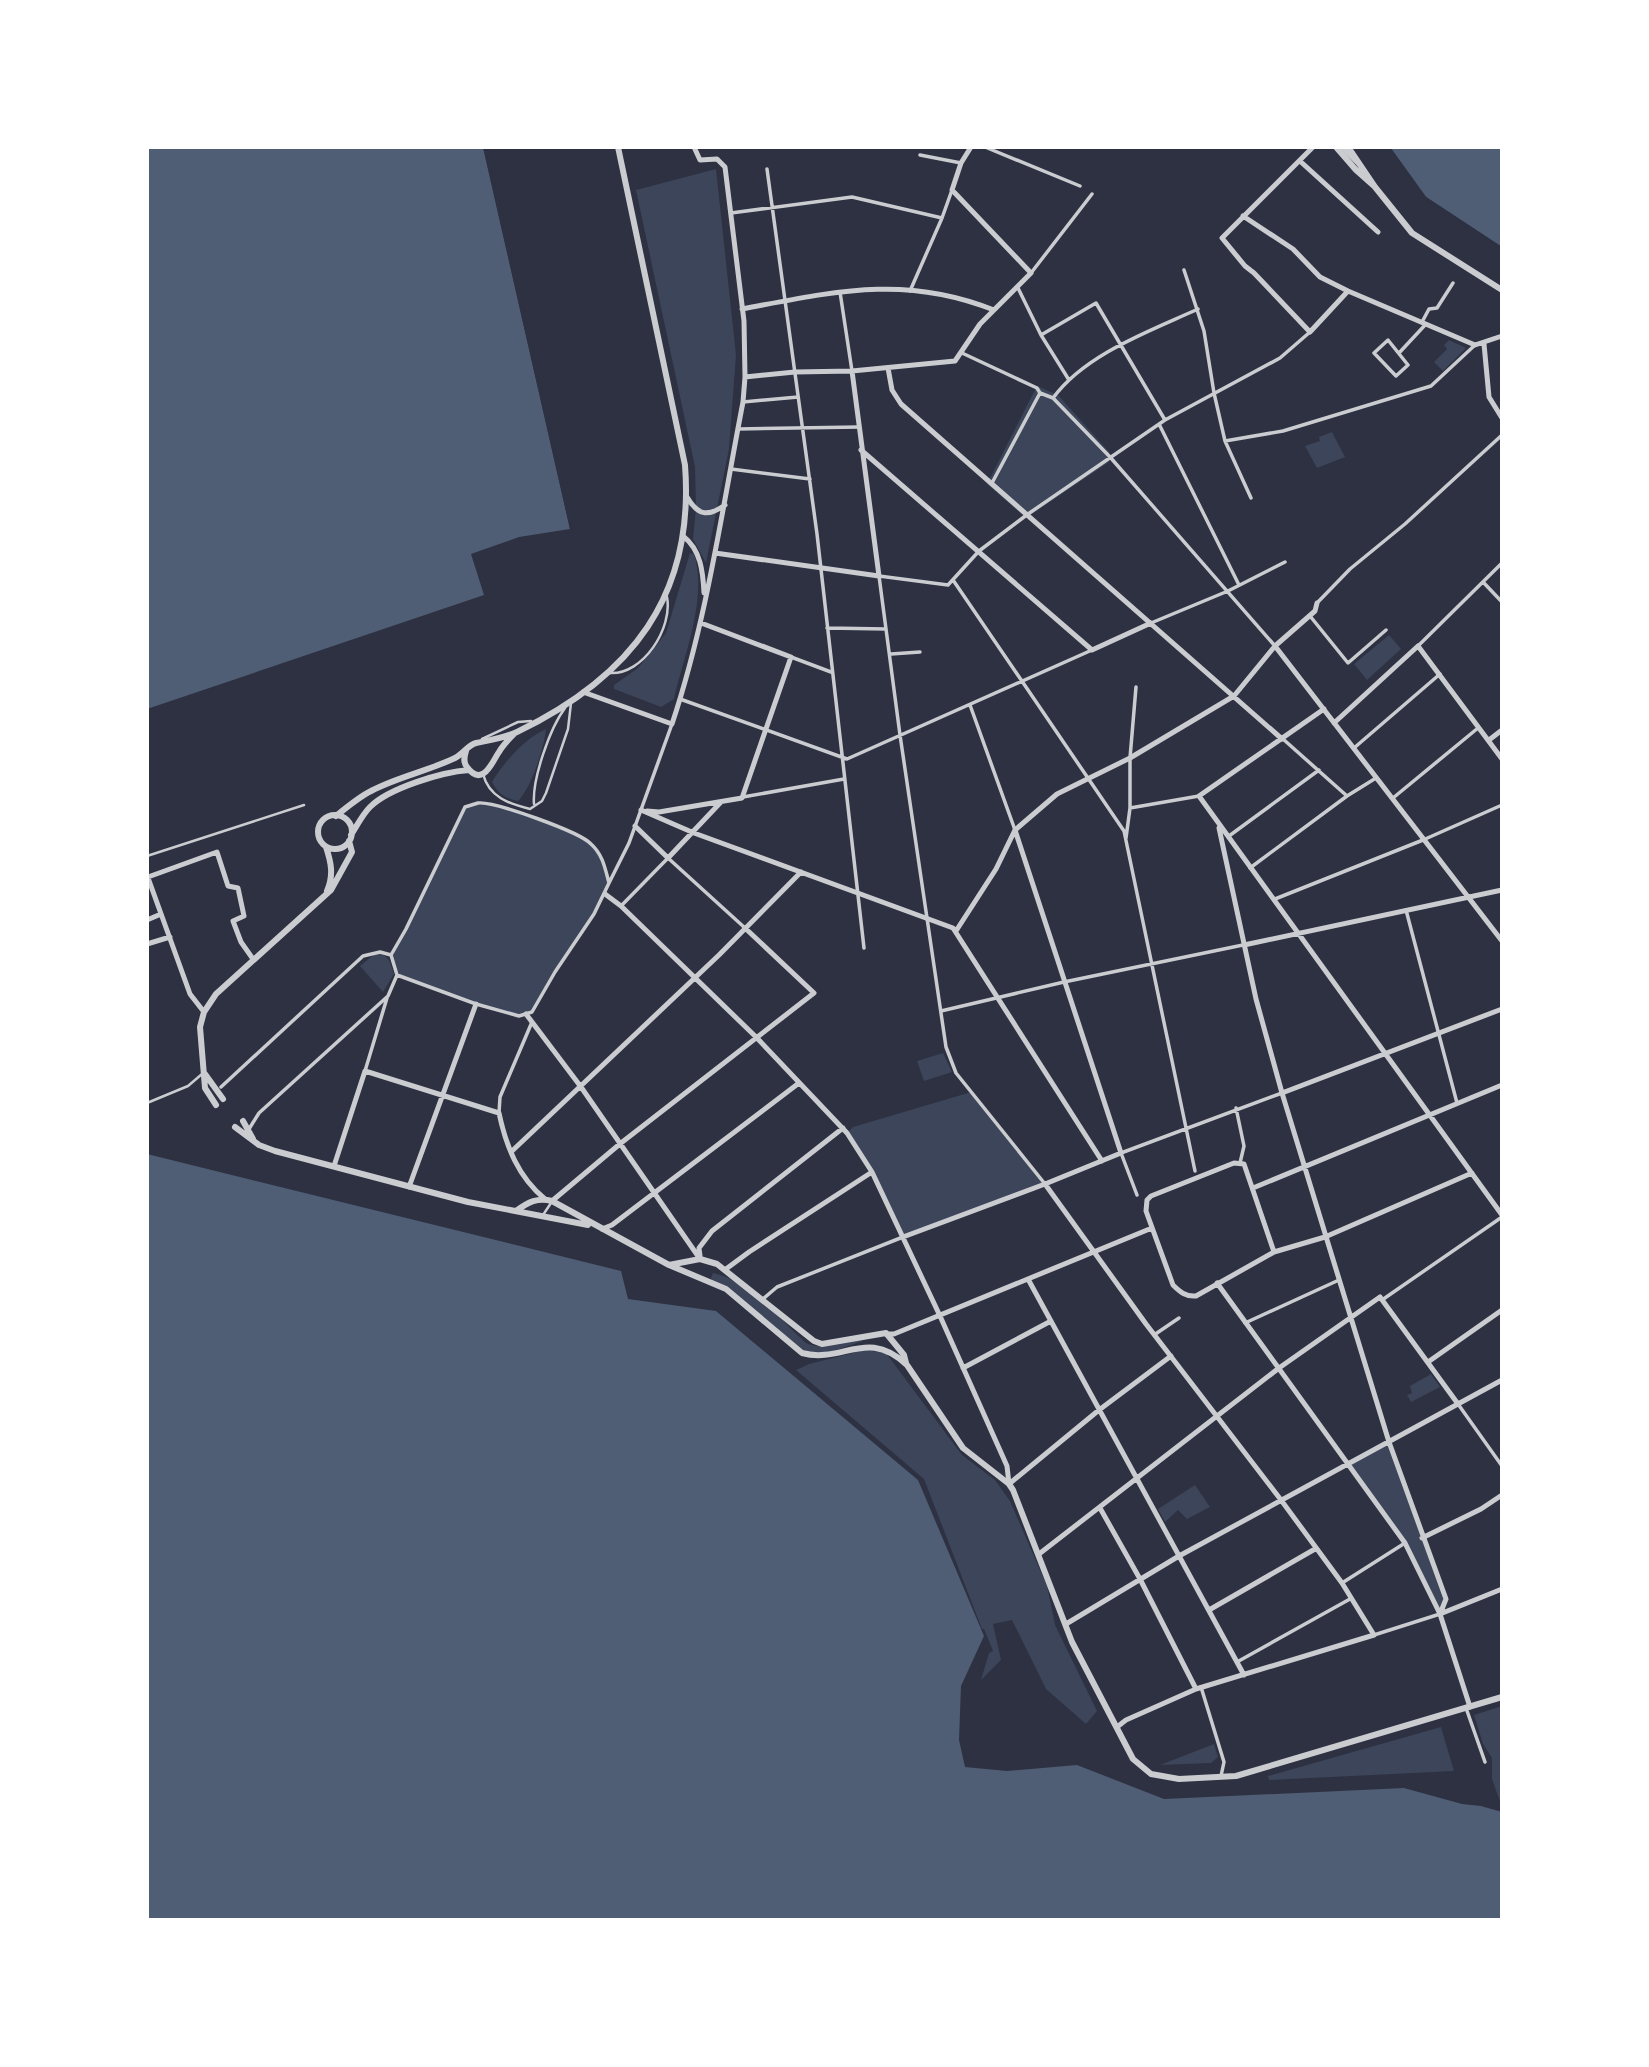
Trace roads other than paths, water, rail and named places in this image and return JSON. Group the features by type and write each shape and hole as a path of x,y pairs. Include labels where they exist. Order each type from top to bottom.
{"street":[{"path":"325,895 332,877 326,846 319,838 318,828 325,819 337,816 369,791 456,758 478,744 515,733 571,700 610,673 639,641 667,594 684,536 687,497 685,465 618,147"},
{"path":"397,975 476,1004 519,1016 532,1012 605,894 635,826 672,724 701,623 725,505 745,377 742,309 725,167 718,159 700,160 694,147"},
{"path":"910,291 942,218 961,163 971,147"},
{"path":"985,147 1080,186"},
{"path":"1310,332 1245,266 1222,238 1301,162 1313,147"},
{"path":"1336,147 1366,181 1375,187"},
{"path":"1345,147 1404,224 1422,241 1502,290"},
{"path":"920,155 961,163"},
{"path":"1301,162 1377,232"},
{"path":"767,169 810,479 864,948"},
{"path":"952,190 1031,273"},
{"path":"745,377 795,372 852,372 955,361 980,324 1031,273 1092,194"},
{"path":"730,214 852,197 942,218"},
{"path":"1243,216 1293,249 1320,277 1348,292 1475,345 1502,336"},
{"path":"1184,270 1198,309 1225,441 1251,498"},
{"path":"1399,353 1424,323 1429,309 1437,308 1453,283"},
{"path":"742,309 840,290 864,288 954,297 994,310"},
{"path":"1018,288 1041,335 1069,380"},
{"path":"840,290 938,999 946,1047 956,1073 1045,1184 1154,1335 1281,1500 1342,1583 1374,1635"},
{"path":"715,553 948,585 979,551 1110,457 1165,420 1280,358 1310,332 1348,292"},
{"path":"1041,335 1096,303 1165,420"},
{"path":"1053,398 1069,380 1121,343 1198,309"},
{"path":"1388,340 1399,353 1408,365 1396,376 1374,353 1388,340"},
{"path":"1484,344 1489,397 1502,418"},
{"path":"1225,441 1283,431 1431,386 1475,345"},
{"path":"960,352 1053,398 1110,457 1275,646 1502,940"},
{"path":"888,368 892,390 901,404 1347,796"},
{"path":"992,483 1040,393"},
{"path":"743,402 798,397"},
{"path":"1159,424 1239,585"},
{"path":"737,429 859,427"},
{"path":"956,931 996,869 1015,830 1057,794 1130,758 1234,696 1275,646 1315,611 1317,603 1341,578 1405,524 1502,435"},
{"path":"861,450 1093,650"},
{"path":"731,469 810,479"},
{"path":"687,497 692,505 703,513 715,512 725,505"},
{"path":"684,536 689,540 701,565 704,603"},
{"path":"680,698 847,759 1228,590 1285,562"},
{"path":"1334,723 1418,646 1502,563"},
{"path":"953,580 1124,831 1195,1171"},
{"path":"1483,582 1502,602"},
{"path":"1310,616 1348,663 1386,630"},
{"path":"701,623 831,672"},
{"path":"827,628 886,629"},
{"path":"1418,646 1502,759"},
{"path":"890,654 920,652"},
{"path":"742,798 791,657"},
{"path":"1354,748 1440,674"},
{"path":"1126,840 1136,687"},
{"path":"583,692 672,724"},
{"path":"970,705 1015,830 1137,1195"},
{"path":"1130,808 1199,796 1324,709"},
{"path":"1392,799 1478,728"},
{"path":"1489,740 1502,730"},
{"path":"466,751 464,761 469,770 477,774 483,773 492,767 515,733"},
{"path":"478,744 491,749 495,759"},
{"path":"326,846 337,849 350,838 371,806 390,794 443,774 469,770"},
{"path":"1227,838 1319,771"},
{"path":"1250,868 1347,796 1376,778"},
{"path":"641,810 659,812 844,779"},
{"path":"1199,796 1219,828 1502,1216 1382,1300"},
{"path":"621,906 722,801"},
{"path":"334,1166 397,975 391,956 464,807 489,803 582,837 590,842 603,859 609,883"},
{"path":"1273,900 1502,805"},
{"path":"641,810 694,833 950,926 956,931 1102,1161"},
{"path":"216,1105 205,1088 200,1027 204,1012 216,994 337,883 352,852 349,823 337,816"},
{"path":"516,1211 526,1203 549,1200 814,993 635,826"},
{"path":"1219,828 1244,945 1282,1093 1389,1442 1446,1599 1440,1614"},
{"path":"1225,855 1236,849"},
{"path":"204,1012 190,994 147,876 217,852 228,886 238,888 244,916 233,921 241,942 253,959"},
{"path":"511,1152 801,872"},
{"path":"941,1011 1064,982 1502,890"},
{"path":"605,894 621,906 756,1037 845,1130 872,1172 1007,1466 1009,1484 1040,1554 1072,1642 1133,1759 1145,1771 1160,1777 1179,1779 1248,1774 1502,1697"},
{"path":"1406,910 1457,1103"},
{"path":"147,919 161,914"},
{"path":"147,944 170,937"},
{"path":"221,1087 363,956 380,952 391,956"},
{"path":"248,1130 258,1113 388,996"},
{"path":"409,1187 476,1004"},
{"path":"762,1299 776,1287 903,1237 1186,1127 1386,1055 1502,1009"},
{"path":"526,1014 621,1143 700,1259"},
{"path":"532,1022 500,1097 499,1113 511,1152 522,1176 549,1200 593,1226 669,1265 726,1289 802,1353 815,1357 875,1346 899,1358 963,1448 1009,1484"},
{"path":"365,1070 499,1113"},
{"path":"204,1072 223,1099"},
{"path":"235,1127 275,1151 409,1187 603,1229 799,1083"},
{"path":"1253,1188 1502,1085"},
{"path":"1236,1108 1244,1146 1240,1163"},
{"path":"243,1121 253,1140"},
{"path":"700,1259 699,1248 712,1231 845,1130"},
{"path":"1274,1252 1244,1164 1234,1163 1151,1196 1147,1200 1146,1210 1173,1285 1190,1297 1274,1252 1325,1237 1472,1174"},
{"path":"726,1269 872,1172"},
{"path":"883,1350 889,1348 890,1338 894,1335 1152,1228"},
{"path":"669,1265 700,1259 717,1264 814,1341 822,1344 853,1337 875,1337 881,1332 890,1338 904,1355 906,1365"},
{"path":"1028,1279 1244,1675"},
{"path":"1245,1323 1339,1280"},
{"path":"1217,1283 1405,1543 1440,1614 1485,1762"},
{"path":"1040,1554 1279,1368 1380,1297 1502,1466"},
{"path":"1428,1362 1502,1310"},
{"path":"1154,1335 1179,1318"},
{"path":"963,1368 1051,1321"},
{"path":"875,1337 875,1346"},
{"path":"1009,1484 1099,1410 1171,1356"},
{"path":"1066,1624 1180,1556 1502,1380"},
{"path":"1422,1538 1481,1510 1502,1495"},
{"path":"1100,1508 1198,1688 1224,1762 1221,1778"},
{"path":"1342,1583 1405,1543"},
{"path":"1209,1610 1315,1549"},
{"path":"1117,1727 1126,1720 1198,1688 1440,1614 1502,1589"},
{"path":"1237,1662 1350,1598"}],"lane":[{"path":"610,673 629,670 651,649 668,618 667,594"},
{"path":"534,805 534,785 556,722 571,700"},
{"path":"483,773 489,789 500,799 530,809 542,801 568,729 571,700"},
{"path":"478,744 518,722 534,722"},
{"path":"147,856 304,805"},
{"path":"147,1103 188,1086 204,1072"},
{"path":"541,1217 549,1200"}]}
